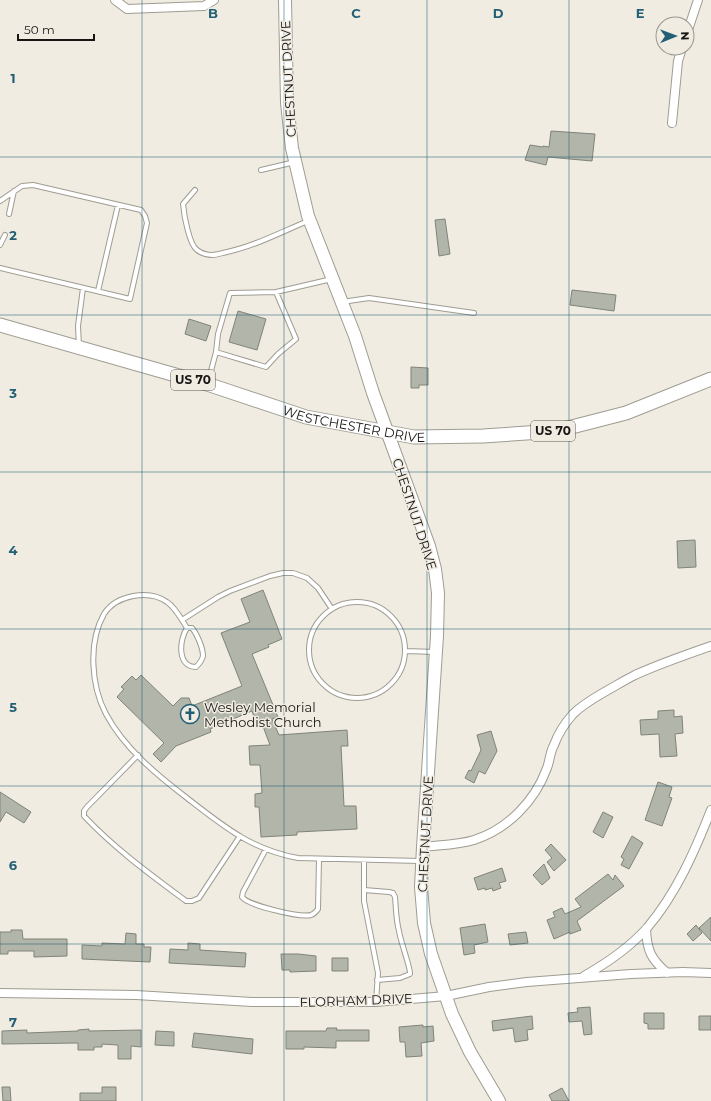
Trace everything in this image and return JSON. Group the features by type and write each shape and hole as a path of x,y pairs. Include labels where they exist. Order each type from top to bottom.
{"main road":[{"name":"WESTCHESTER DRIVE","path":"0,325 207,384 306,417 414,437 483,436 556,431 626,413 711,380"}],"street":[{"path":"115,0 127,9 204,6 214,0"},
{"name":"CHESTNUT DRIVE","path":"285,0 287,103 295,162 310,220 355,336 387,432 429,546 435,569 438,593 436,652 421,887 424,923 431,954 452,1014 470,1052 490,1089 499,1101"},
{"path":"693,16 698,0"},
{"path":"672,123 680,56"},
{"path":"423,847 455,844 468,841 496,830 514,818 528,803 539,786 547,768 553,746 561,730 579,710 590,701 634,676 711,646"},
{"path":"582,977 602,966 633,941 646,929 660,911 690,861 711,810"},
{"path":"646,929 646,943 651,956 656,964 667,973"},
{"name":"FLORHAM DRIVE","path":"0,992 136,995 252,1002 376,1002 446,996 527,982 582,977 667,973 711,973"}],"lane":[{"path":"261,170 295,162"},
{"path":"0,201 22,186 33,185 141,210 147,223 130,299 0,268"},
{"path":"195,190 183,204 184,212 193,245 198,251 206,254 212,255 236,250 268,239 310,220"},
{"path":"10,214 14,191"},
{"path":"98,291 118,205"},
{"path":"0,245 5,235"},
{"path":"207,384 216,352 218,334 230,293 276,292 333,278"},
{"path":"79,348 78,326 83,288"},
{"path":"216,352 266,367 278,354 296,339 276,292"},
{"path":"342,302 369,298 474,313"},
{"path":"182,620 230,591 270,576 283,573 293,573 307,578 318,588 332,609"},
{"path":"187,628 182,634 182,658 185,664 191,667 196,667 200,663 203,656 195,632 192,628 187,628 177,612 167,601 150,595 132,596 115,603 105,613 99,626 95,644 93,668 96,690 105,713 114,728 138,755 171,786 253,845 282,855 298,858 422,861"},
{"path":"361,601 376,605 389,613 399,625 405,639 406,651 402,670 394,682 382,692 366,698 355,699 344,697 334,692 321,682 312,668 309,658 309,648 312,635 319,620 332,609 346,602 361,601"},
{"path":"406,651 436,652"},
{"path":"138,755 84,811 84,816 120,850 186,901 192,901 199,898 240,836"},
{"path":"266,849 243,892 242,897 244,900 265,907 295,914 310,915 315,913 318,909 319,859"},
{"path":"364,860 364,901 377,967 376,1002"},
{"path":"364,890 389,892 395,897 398,929 410,970 410,974 400,978 377,980"}],"building":[{"path":"551,131 595,134 592,161 548,157 546,165 525,160 530,145 549,147"},
{"path":"445,219 450,254 439,256 435,220"},
{"path":"572,290 616,295 614,311 570,305"},
{"path":"238,311 266,319 257,350 229,342"},
{"path":"189,319 211,326 206,341 185,334"},
{"path":"411,367 428,368 428,385 419,385 419,388 411,388"},
{"path":"695,540 696,567 678,568 677,541"},
{"name":"Wesley Memorial Methodist Church","path":"263,590 282,639 268,645 269,647 252,654 278,717 272,719 279,735 347,730 348,746 341,746 344,806 356,806 357,829 297,832 297,835 261,837 259,807 255,807 255,794 262,793 260,765 250,765 249,746 270,745 261,721 256,723 252,711 210,729 211,732 176,746 161,762 153,754 164,743 117,697 124,689 121,687 132,676 136,680 141,675 173,706 181,698 189,698 192,706 242,686 221,633 250,622 241,599"},
{"path":"674,710 674,717 682,716 683,733 675,734 677,756 660,757 659,734 641,735 640,720 658,719 658,711"},
{"path":"491,731 497,751 485,774 479,771 474,783 465,778 469,770 471,771 481,750 477,735"},
{"path":"658,782 672,787 669,797 672,798 662,826 645,820"},
{"path":"0,792 31,812 24,823 6,812 0,822"},
{"path":"603,812 613,817 603,838 593,832"},
{"path":"632,836 643,843 629,869 621,865 624,859 621,857"},
{"path":"551,844 566,860 554,871 547,862 552,858 545,850"},
{"path":"544,864 550,878 542,885 533,875"},
{"path":"502,868 506,881 499,883 501,888 493,891 492,888 478,890 474,878"},
{"path":"608,874 613,880 615,875 624,886 577,921 581,930 570,934 570,932 554,939 547,920 555,917 553,912 562,908 565,914 581,907 575,899"},
{"path":"711,917 711,941 699,928"},
{"path":"485,924 488,942 474,945 475,953 464,955 460,928"},
{"path":"696,925 702,933 693,941 687,934"},
{"path":"11,930 22,930 23,939 67,939 67,956 34,957 34,951 8,951 8,954 0,954 0,932 11,932"},
{"path":"526,932 528,943 510,945 508,934"},
{"path":"126,933 136,934 136,944 144,944 144,947 151,947 150,962 82,959 82,945 102,946 102,943 125,944"},
{"path":"188,943 200,944 200,950 246,953 245,967 169,963 170,949 188,950"},
{"path":"281,954 316,956 316,971 290,972 290,970 282,970"},
{"path":"332,958 348,958 348,971 332,971"},
{"path":"590,1007 592,1034 584,1035 582,1021 569,1022 568,1013 578,1012 577,1008"},
{"path":"644,1013 664,1013 664,1029 648,1029 648,1024 644,1023"},
{"path":"532,1016 533,1029 527,1030 528,1040 515,1042 513,1028 493,1031 492,1021"},
{"path":"699,1016 711,1016 711,1030 699,1030"},
{"path":"423,1025 423,1027 433,1026 434,1041 421,1043 422,1056 406,1057 405,1042 400,1042 399,1027"},
{"path":"327,1028 337,1028 336,1030 369,1030 369,1041 336,1041 336,1048 304,1047 304,1049 286,1049 286,1031 326,1031"},
{"path":"89,1029 89,1031 141,1030 141,1047 131,1046 131,1059 118,1059 118,1045 102,1044 102,1047 94,1047 94,1050 78,1050 78,1043 2,1044 2,1031 27,1030 27,1033 78,1031"},
{"path":"156,1031 174,1032 174,1046 155,1045"},
{"path":"194,1033 253,1039 252,1054 192,1047"},
{"path":"2,1087 10,1087 11,1101 3,1101"},
{"path":"102,1087 116,1087 116,1101 80,1101 80,1093 102,1093"},
{"path":"562,1088 569,1101 552,1101 549,1095"}],"place":[{"name":"Wesley Memorial Methodist Church","path":"190,714"}]}
